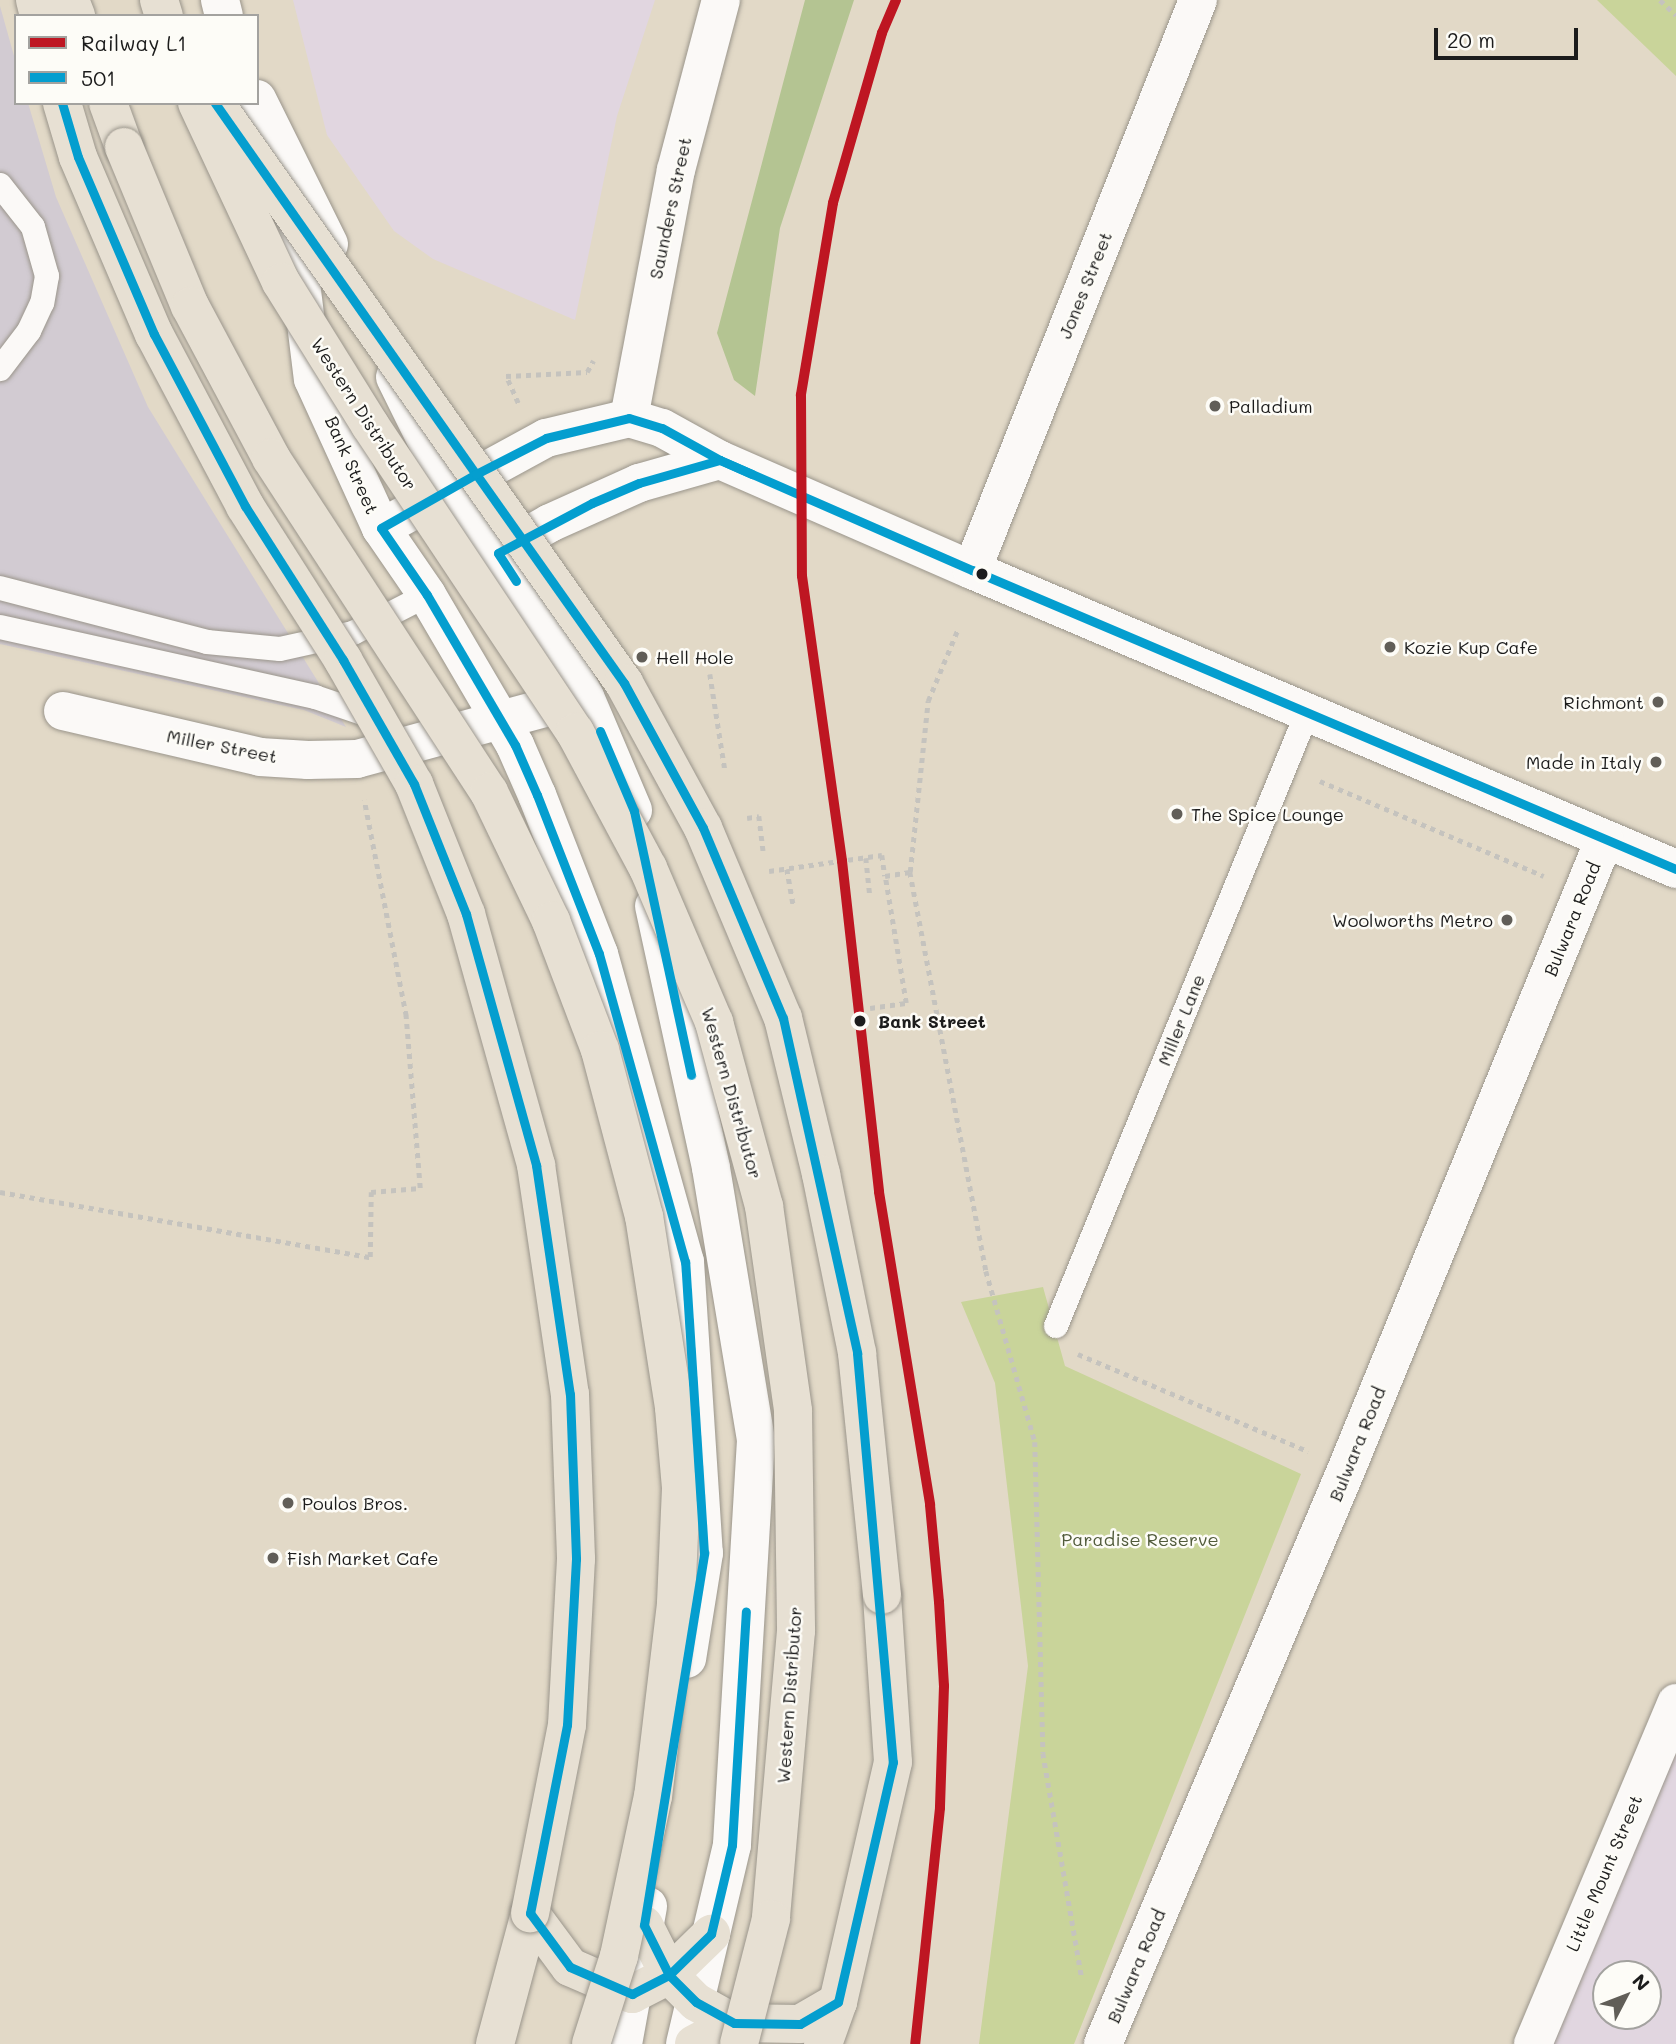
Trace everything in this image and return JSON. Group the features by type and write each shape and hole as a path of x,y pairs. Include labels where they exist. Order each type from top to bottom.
{"highway":[{"path":"63,105 78,157 153,334 245,506 343,660 414,783 466,914 536,1165 570,1394 576,1559 567,1726 530,1913 495,2044"},
{"path":"109,105 190,306 271,458 489,792 551,922 600,1051 643,1216 676,1421 681,1488 676,1604 653,1796 620,1956 591,2044"},
{"name":"Western Distributor","path":"198,105 281,282 370,425 575,732 648,868 714,1022 764,1206 793,1424 796,1631 773,1905 736,2034"},
{"path":"216,105 624,683 703,828 783,1018 857,1353 893,1762 838,2002 823,2044"},
{"path":"530,1913 570,1967 609,2044"},
{"path":"645,1926 669,1975 696,2002 736,2034"},
{"path":"570,1967 632,1994 669,1975 711,1934"},
{"path":"694,2044 800,2024 838,2002"}],"street":[{"name":"Saunders Street","path":"629,418 676,170 721,0"},
{"name":"Jones Street","path":"972,570 1198,0"},
{"name":"Bank Street","path":"259,103 450,489 498,553 586,697 634,811 711,1168 756,1440 732,1845 685,2044"},
{"name":"Bank Street","path":"286,161 313,379 381,528 427,595 500,720 537,795 599,954 685,1262 704,1553 645,1926 623,2044"},
{"path":"381,528 546,438 629,418 662,428 720,460 972,570 1676,869"},
{"path":"427,595 550,523 639,483 720,460"},
{"name":"Miller Street","path":"63,711 260,757 296,760 357,759 586,697"},
{"name":"Bulwara Road","path":"1102,2044 1348,1468 1604,840"},
{"name":"Little Mount Street","path":"1533,2044 1676,1703"}],"lane":[{"path":"0,185 33,228 47,276 42,303 29,331 0,369"},
{"path":"0,588 207,642 280,649 353,633 427,595"},
{"path":"0,627 315,697 434,738"},
{"name":"Miller Lane","path":"1056,1326 1307,713"}],"path":[{"path":"1660,0 1676,15"},
{"path":"518,403 506,376 587,372 597,351"},
{"path":"958,629 928,701 910,872 986,1271 1035,1443 1043,1754 1084,1985"},
{"path":"710,674 726,780"},
{"path":"1310,776 1557,882"},
{"path":"0,1192 370,1257 372,1192 419,1188 406,1016 362,790"},
{"path":"733,820 759,817 766,871 882,855 906,1003 870,1007"},
{"path":"866,858 870,897"},
{"path":"787,869 794,907"},
{"path":"885,876 910,872"},
{"path":"1056,1326 1079,1356 1348,1468"}],"shaded area":[{"path":"293,0 655,0 617,116 575,320 433,259 394,231 327,135"},
{"path":"0,6 14,56 14,105 29,105 56,197 148,407 346,727 304,710 0,644"},
{"path":"1676,1703 1676,2044 1533,2044"}],"green space":[{"path":"805,0 854,0 780,228 755,396 734,380 717,333"},
{"path":"1597,0 1676,0 1676,76"},
{"name":"Paradise Reserve","path":"1043,1287 1065,1366 1301,1474 1074,2044 979,2044 1028,1666 995,1383 961,1302"}],"rail line":[{"name":"L1","path":"896,0 882,33 833,203 801,395 802,576 842,861 879,1192 930,1505 939,1602 944,1686 940,1808 915,2044"}],"transit line":[{"name":"501","path":"63,105 78,157 154,334 245,506 343,660 414,784 466,914 536,1165 570,1394 576,1559 567,1725 530,1913 570,1967 632,1994 669,1975 711,1934 732,1845 746,1611"},
{"name":"501","path":"216,105 476,474"},
{"name":"501","path":"476,474 546,438 629,418 662,428 720,460 972,570 1676,869"},
{"name":"501","path":"516,581 498,553 592,503 639,483 720,460 752,474"},
{"name":"501","path":"476,474 624,683 703,828 783,1018 857,1353 893,1762 838,2002 800,2024 734,2023 696,2002 669,1975 644,1925 704,1553 685,1262 599,954 537,795 515,745 427,595 381,528 476,474"},
{"name":"501","path":"600,731 634,811 691,1075"}],"place":[{"name":"Palladium","path":"1215,406"},
{"name":"Kozie Kup Cafe","path":"1390,647"},
{"name":"Hell Hole","path":"642,657"},
{"name":"Richmont","path":"1658,702"},
{"name":"Made in Italy","path":"1656,762"},
{"name":"The Spice Lounge","path":"1177,814"},
{"name":"Woolworths Metro","path":"1507,920"},
{"name":"Bank Street","path":"860,1021"},
{"name":"Poulos Bros.","path":"288,1503"},
{"name":"Fish Market Cafe","path":"273,1558"}]}
